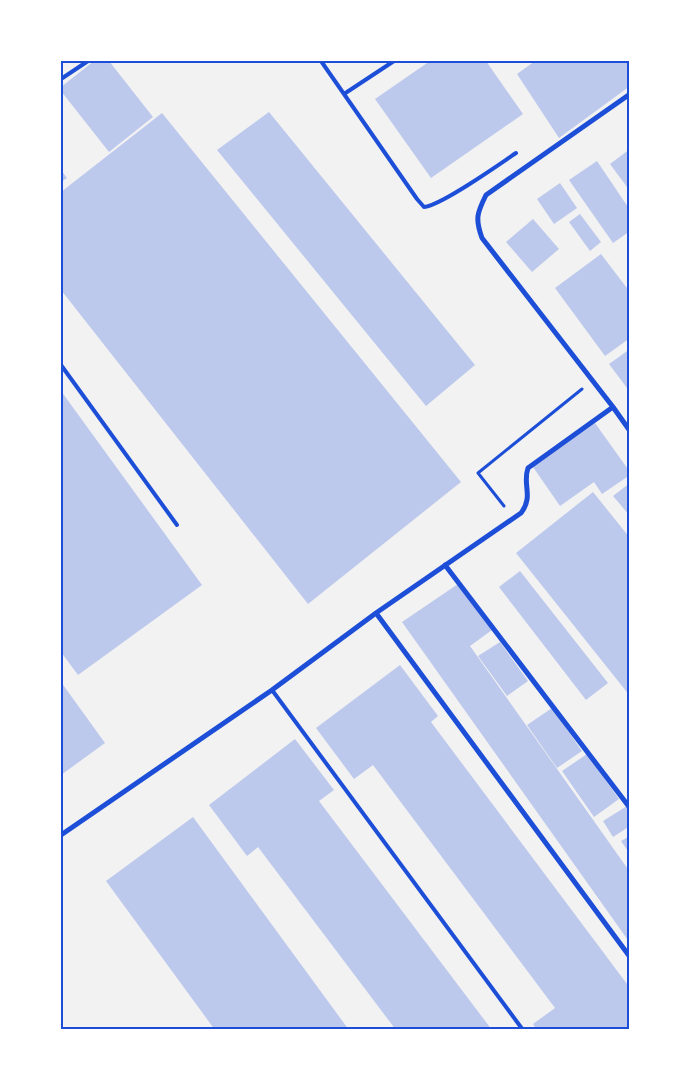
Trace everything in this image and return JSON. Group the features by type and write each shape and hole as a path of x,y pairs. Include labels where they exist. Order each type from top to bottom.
{"street":[{"path":"630,94 486,195 478,210 477,223 482,238 630,431"},
{"path":"61,835 272,690 376,613 521,513 526,506 528,498 526,475 528,468 613,407"},
{"path":"445,565 630,808"},
{"path":"376,613 630,957"}],"lane":[{"path":"61,79 88,61"},
{"path":"321,61 417,200 424,207 430,206 449,196 516,153"},
{"path":"344,94 394,61"},
{"path":"61,365 177,525"},
{"path":"272,690 524,1030"}],"path":[{"path":"506,509 478,473 585,386"}],"building":[{"path":"94,61 109,61 153,117 109,152 61,91 61,87"},
{"path":"430,61 486,61 523,114 431,178 375,99"},
{"path":"535,61 630,61 630,86 559,138 517,74"},
{"path":"269,112 475,365 426,406 217,150"},
{"path":"162,113 461,482 308,604 61,290 61,192"},
{"path":"630,149 630,191 610,164"},
{"path":"597,161 630,210 630,231 613,243 569,180"},
{"path":"61,170 67,178 61,182"},
{"path":"560,183 577,208 554,224 537,199"},
{"path":"580,214 601,242 590,251 569,222"},
{"path":"533,219 559,249 532,272 506,242"},
{"path":"601,254 630,292 630,338 605,356 555,288"},
{"path":"630,349 630,392 609,364"},
{"path":"61,391 202,585 78,675 61,652"},
{"path":"595,423 630,472 630,475 602,494 594,482 560,506 533,467"},
{"path":"630,483 630,516 613,496"},
{"path":"593,492 630,538 630,696 516,553"},
{"path":"520,571 608,683 586,700 499,587"},
{"path":"458,584 492,630 470,646 630,872 630,943 402,622"},
{"path":"500,642 528,681 507,696 478,656"},
{"path":"400,665 438,716 431,722 630,988 630,1029 537,1030 533,1024 555,1008 373,765 354,779 316,728"},
{"path":"61,682 105,743 61,775"},
{"path":"552,708 582,751 557,768 527,725"},
{"path":"295,739 334,790 319,801 492,1030 396,1030 258,847 247,856 209,805"},
{"path":"587,754 619,799 594,817 562,771"},
{"path":"627,806 630,811 630,826 613,837 603,821"},
{"path":"193,817 349,1030 215,1030 106,881"},
{"path":"630,836 630,854 621,841"}]}
